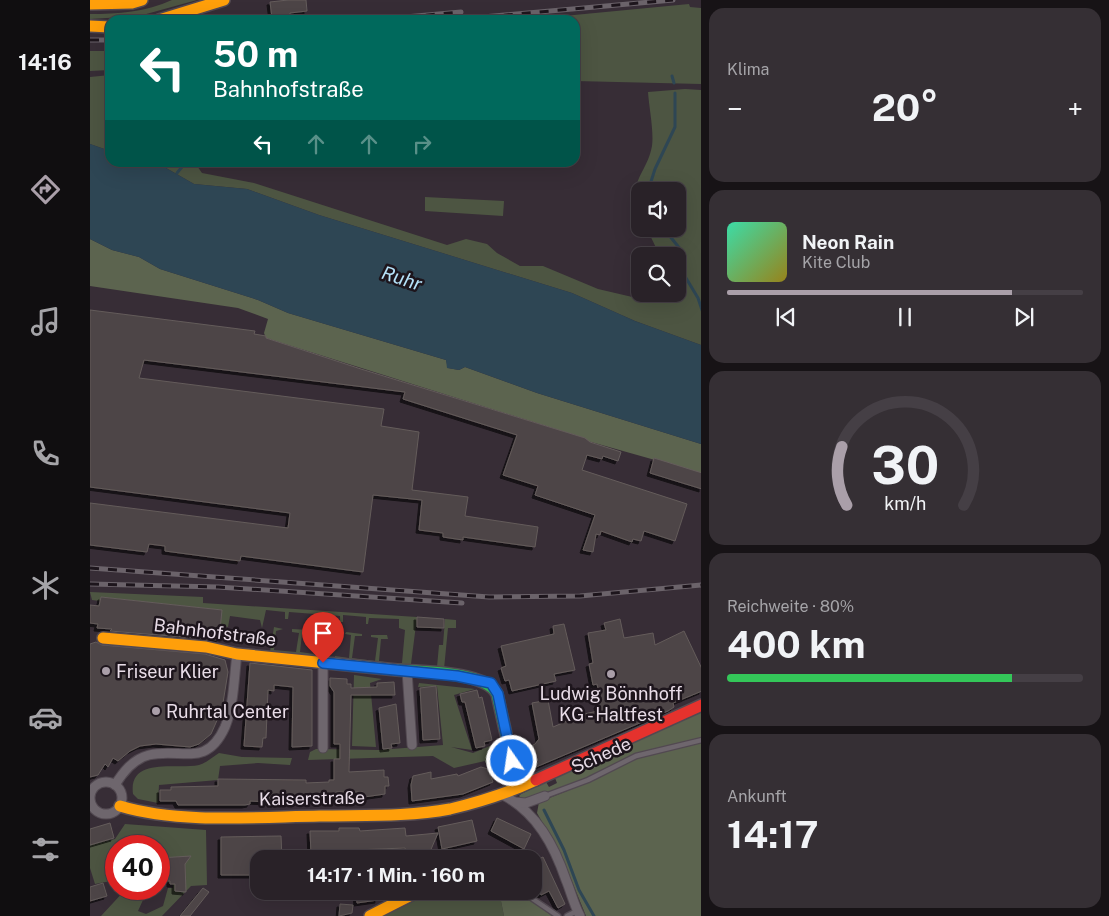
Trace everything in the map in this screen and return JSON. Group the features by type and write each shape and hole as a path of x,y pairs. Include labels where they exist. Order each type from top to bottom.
{"street":[{"path":"90,4 142,0"},
{"path":"175,15 224,0"},
{"path":"90,26 105,27"},
{"name":"Bahnhofstraße","path":"100,637 206,647 237,654 486,681 495,688 498,694 512,761 521,786"},
{"path":"120,806 122,796 115,785 125,770 139,758 149,754 200,753 217,740 226,724 237,654"},
{"path":"323,663 323,748"},
{"path":"407,671 412,745"},
{"name":"Kaiserstraße","path":"115,785 106,782 100,784 91,793 92,808 109,814 120,806 143,813 189,816 401,814 448,810 503,795 701,705"},
{"path":"503,795 515,802 535,819 546,833 559,858 579,913"},
{"name":"Schede","path":"515,802 526,802 545,796"},
{"path":"370,916 401,900"}],"lane":[{"name":"Schede","path":"545,796 588,780 636,756 701,740"},
{"path":"534,900 558,916"},
{"path":"567,916 579,913"}],"green space":[{"path":"172,0 197,0 143,15 105,15 105,18 90,19 90,14 132,12"},
{"path":"689,4 690,7 701,8 701,84 580,81 580,15 574,15"},
{"path":"90,51 105,51 105,70 90,71"},
{"path":"105,76 105,149 90,144 90,77"},
{"path":"685,89 701,90 701,345 635,321 572,293 319,215 247,189 194,184 164,167 198,167 202,173 254,183 447,245 466,239 487,244 497,253 520,266 543,266 598,289 631,297 631,302 686,302 686,247 656,247 651,237 686,237 686,182 637,182 652,146 648,92"},
{"path":"425,197 504,201 503,216 425,211"},
{"path":"90,239 112,250 139,257 160,269 258,300 288,313 446,360 448,368 459,370 465,367 537,393 701,444 701,473 584,440 584,438 266,338 264,333 268,319 238,308 90,286"},
{"path":"90,592 203,597 203,603 417,617 411,664 420,665 419,668 395,666 395,663 402,663 405,630 399,628 399,619 369,618 368,624 366,624 366,617 343,615 343,622 340,622 340,616 318,614 317,621 314,621 315,614 289,612 288,619 285,619 285,612 266,610 262,628 260,620 230,616 228,627 220,626 221,610 101,597 100,601 92,600"},
{"path":"445,619 456,620 456,628 448,628 444,669 428,669 428,666 437,667 439,645 443,645"},
{"path":"274,627 283,629 276,631 274,650 296,652 299,633 292,632 292,629 309,630 309,634 302,634 300,652 314,654 313,657 270,652"},
{"path":"346,632 362,634 362,636 355,636 352,658 375,661 378,638 371,637 371,635 387,635 388,639 381,639 379,661 385,662 385,665 335,659 335,656 349,658 351,635 345,634"},
{"path":"354,675 382,679 370,683 376,747 352,746"},
{"path":"419,683 475,689 454,695 472,750 451,747 473,753 497,743 500,758 486,764 485,761 454,768 433,756 308,760 310,752 316,749 379,750 443,745 437,686 418,687"},
{"path":"701,711 701,916 586,916 562,857 537,813 539,802 567,791 566,787 522,799 519,796 546,782 549,787 557,783 555,778"},
{"path":"219,753 242,757 292,758 290,765 258,763 220,766 218,780 159,785 158,803 138,799 133,794 133,782 138,774 146,769 199,765"},
{"path":"125,824 206,830 207,885 191,886 162,916 101,916 116,900 143,900 138,911 146,914 163,906 165,900 170,900 170,888 173,888 173,884 170,883 170,835 118,835"},
{"path":"105,841 105,882 95,884 90,868 90,845"},
{"path":"417,900 501,900 504,916 382,916"},
{"path":"501,900 530,900 552,916 504,916"}],"water":[{"name":"Ruhr","path":"90,144 105,149 105,167 164,167 194,184 247,189 319,215 572,293 635,321 701,345 701,444 537,393 465,367 459,370 447,368 446,360 288,313 258,300 160,269 139,257 112,250 90,239"}],"building":[{"path":"306,0 307,11 290,13 290,15 272,15 270,2"},
{"path":"90,310 255,331 254,334 266,336 266,338 585,438 590,442 621,452 618,461 603,456 602,459 587,455 582,470 687,504 675,541 644,531 641,541 633,539 632,542 601,531 600,535 596,534 593,552 583,550 595,515 535,495 538,486 503,475 517,435 403,399 405,392 144,360 139,378 384,409 381,426 419,432 412,490 468,497 465,516 538,527 535,547 463,537 463,540 443,537 443,533 419,530 422,500 373,495 363,572 241,556 240,561 165,551 165,546 149,544 147,552 90,545 90,503 288,528 290,513 90,487"},
{"path":"654,458 701,473 701,489 650,473"},
{"path":"101,597 222,610 219,640 110,631 112,629 97,628 98,624 90,623 90,605 99,606"},
{"path":"417,617 444,619 444,628 417,627"},
{"path":"620,619 624,638 653,633 655,645 684,631 701,667 701,691 673,703 674,707 668,711 536,767 531,756 524,759 520,752 535,744 539,739 532,703 548,700 553,727 584,714 598,711 597,705 601,703 597,684 593,685 589,664 593,663 588,633 606,630 604,623"},
{"path":"564,624 575,670 554,674 556,681 512,691 509,680 505,681 501,668 506,666 501,646 554,634 553,626"},
{"name":"Ruhrtal Center","path":"96,642 102,645 205,654 225,660 228,672 222,709 211,734 199,744 190,747 156,744 140,746 130,751 118,761 113,758 108,767 105,764 98,775 90,777 90,644"},
{"path":"250,663 312,670 312,746 292,747 293,687 274,685 274,691 268,690 266,738 263,738 262,747 244,746"},
{"path":"330,678 347,679 347,684 351,684 351,688 377,687 377,683 394,682 395,695 351,695 349,772 384,770 384,777 388,777 389,786 385,786 385,794 364,797 363,792 336,792 336,800 250,801 250,804 245,805 178,805 176,801 160,801 160,790 171,790 171,787 218,786 218,779 306,780 306,783 334,780 334,759 340,759 340,744 334,744 334,692 330,686"},
{"path":"436,686 440,739 423,740 420,688"},
{"path":"477,690 479,698 482,697 492,740 484,742 485,746 476,748 465,702 462,702 460,694"},
{"path":"396,704 400,743 391,744 392,748 383,749 379,708"},
{"path":"481,767 488,769 493,782 463,794 412,801 411,785 413,776 431,772 431,779 457,774 458,776"},
{"path":"497,818 531,834 524,849 491,831"},
{"path":"472,820 477,841 442,849 438,827"},
{"path":"110,823 113,835 105,835 105,841 90,845 90,829"},
{"path":"339,828 359,828 360,831 405,828 406,836 438,833 431,850 406,850 405,848 311,850 310,831 339,831"},
{"path":"281,836 282,850 250,850 250,875 221,875 221,837"},
{"path":"191,856 185,864 186,892 175,891 175,884 170,884 170,857"},
{"path":"542,857 565,904 558,908 549,891 542,894"},
{"path":"103,883 105,897 90,901 90,887"},
{"path":"203,888 209,892 190,916 180,916"},
{"path":"357,900 378,900 357,903"},
{"path":"340,904 353,905 352,913 339,916"}],"waterway":[{"path":"672,76 674,83"},
{"path":"651,182 675,127 675,93"},
{"path":"177,173 182,167"},
{"path":"670,237 681,250 680,268 698,298 701,307"},
{"path":"544,810 564,850 579,890 594,916"}],"railway":[{"path":"506,15 673,0"},
{"path":"428,15 461,12"},
{"path":"90,40 105,40"},
{"path":"90,568 489,597 580,596 701,585"},
{"path":"90,584 218,587 462,603"}],"traffic: fast":[{"path":"397,670 452,674 480,681 490,686 497,694 512,761 521,786"}],"traffic: slow":[{"path":"90,4 132,3 142,0"},
{"path":"175,15 224,0"},
{"path":"90,26 105,27"},
{"path":"103,638 206,647 237,654 397,670"},
{"path":"120,806 143,812 167,815 219,818 402,814 450,809 504,793 536,780"},
{"path":"370,916 401,900"}],"traffic: jam":[{"path":"536,780 701,705"}],"place":[{"name":"Friseur Klier","path":"106,671"},
{"name":"Ludwig Bönnhoff KG - Haltfest","path":"611,674"},
{"name":"Ruhrtal Center","path":"156,711"}],"route":[{"path":"323,663 457,676 491,683 498,694 512,761"}]}
